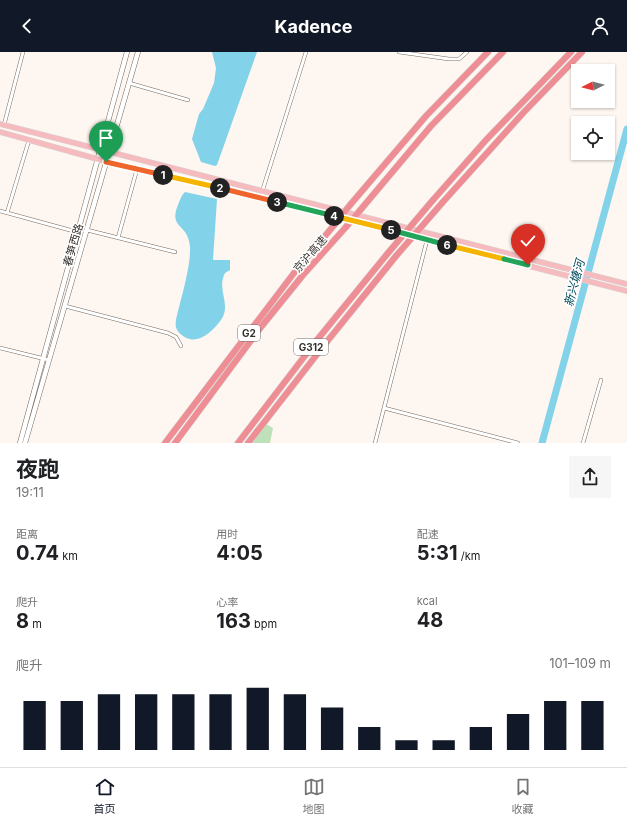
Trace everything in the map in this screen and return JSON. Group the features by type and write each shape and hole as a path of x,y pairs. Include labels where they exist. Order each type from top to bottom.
{"highway":[{"name":"京沪高速","path":"165,443 285,286 350,205 426,116 488,52"},
{"name":"京沪高速","path":"175,443 261,327 304,275 431,126 503,52"},
{"name":"G312","path":"238,443 317,340 433,200 486,140 570,52"},
{"name":"G312","path":"248,443 396,256 524,112 582,52"}],"main road":[{"name":"春笋西路","path":"20,443 127,52"},
{"name":"春笋西路","path":"25,443 138,52"},
{"path":"2,125 627,284"},
{"path":"0,132 106,162 270,200 627,291"}],"street":[{"path":"2,125 23,52"},
{"path":"262,192 306,52"},
{"path":"399,52 449,59 459,59 466,52"},
{"path":"129,83 188,100"},
{"path":"7,212 29,140"},
{"path":"118,238 137,169"},
{"path":"0,211 77,232"},
{"path":"87,230 176,252"},
{"path":"374,443 427,240"},
{"path":"65,306 168,333 176,337 181,346"},
{"path":"0,348 49,360"},
{"path":"583,443 601,380"},
{"path":"384,408 518,443"}],"green space":[{"path":"266,424 273,428 270,443 252,443"}],"water":[{"path":"212,52 257,52 217,165 215,166 201,162 192,139 199,114 203,109 214,83 216,68"},
{"path":"185,192 217,199 213,260 230,260 230,270 225,273 222,285 225,303 224,314 221,320 209,333 194,339 188,339 176,329 176,320 190,258 190,248 187,235 176,222 175,218 178,205"}],"waterway":[{"name":"新兴塘河","path":"542,443 627,129"}],"route":[{"path":"106,162 270,200 528,265"}]}
